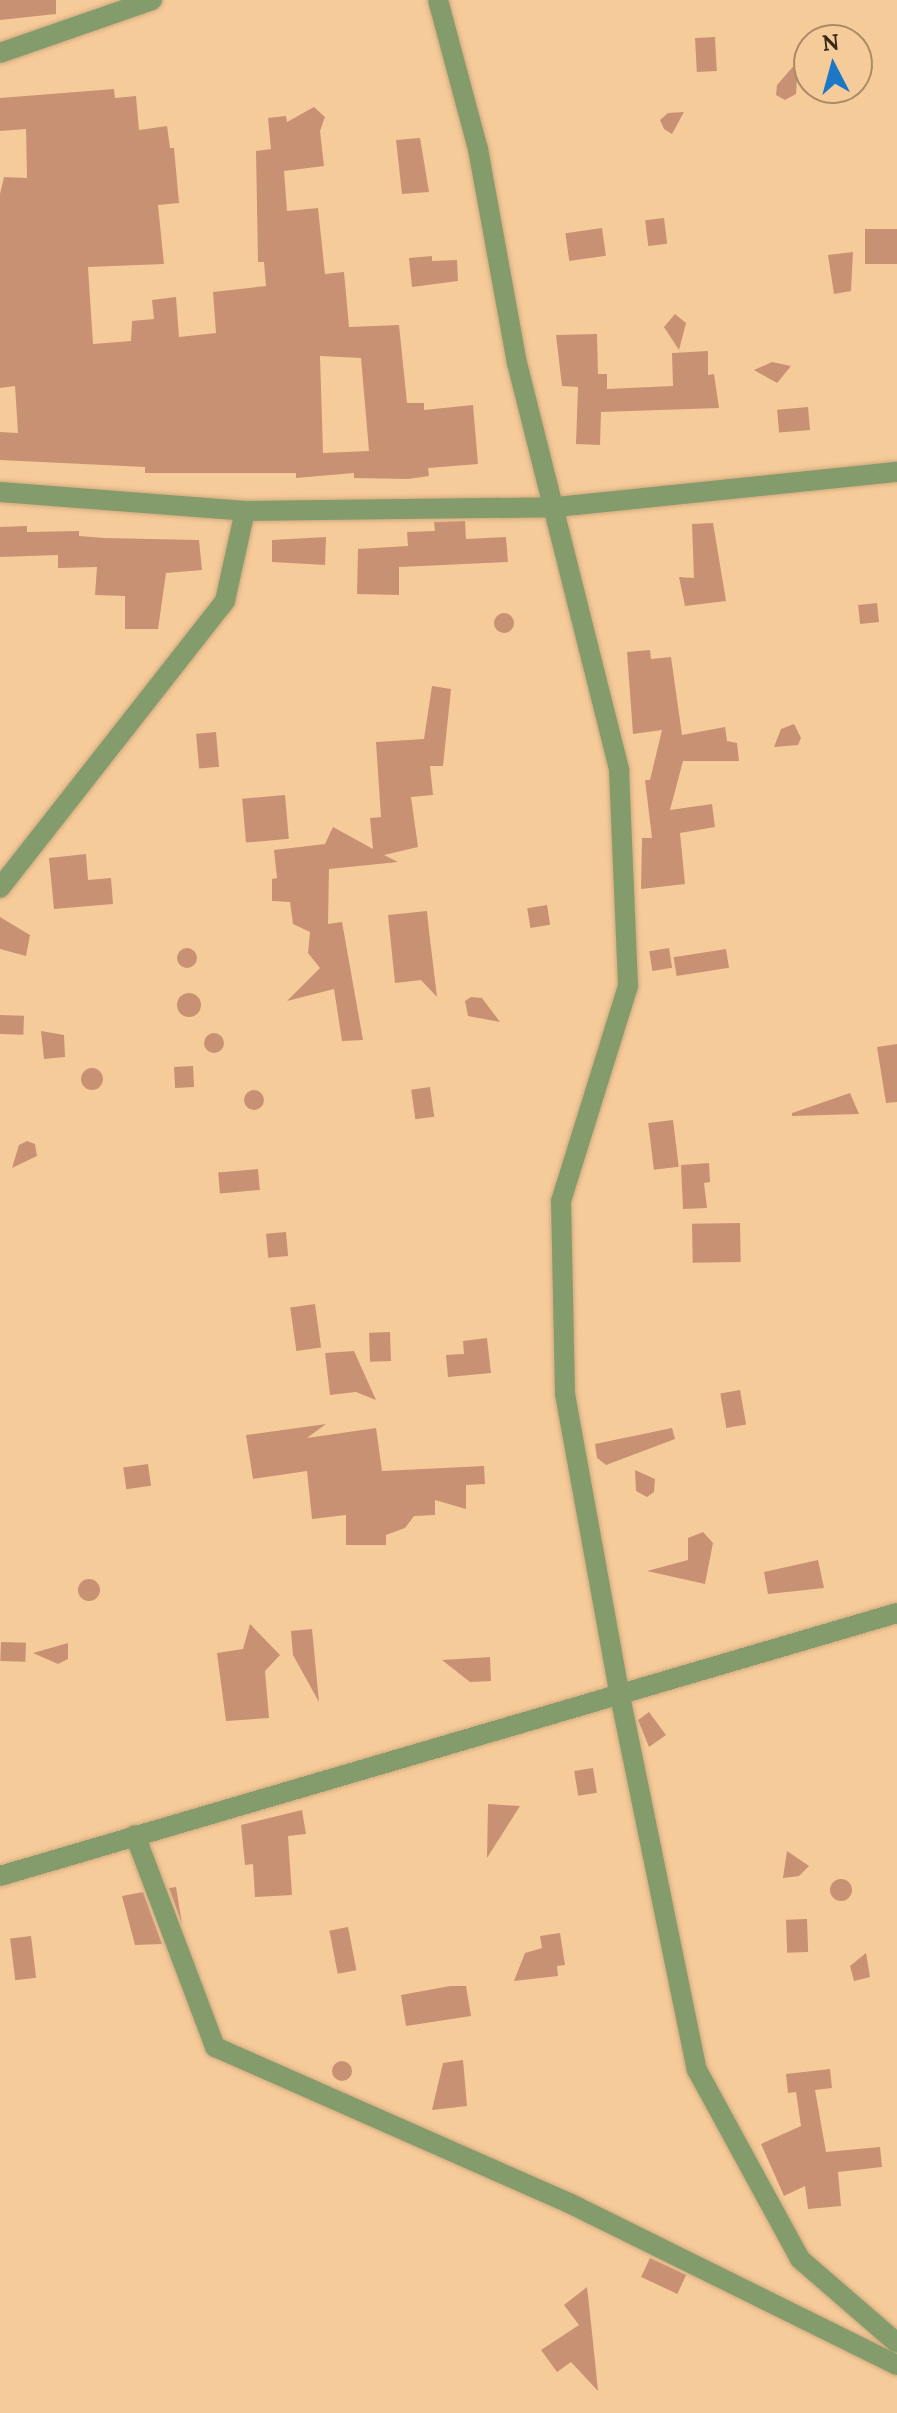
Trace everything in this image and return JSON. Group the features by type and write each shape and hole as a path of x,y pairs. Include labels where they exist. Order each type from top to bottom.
{"street":[{"path":"0,53 152,0"},
{"path":"438,0 478,149 517,363 557,507 619,770 628,986 561,1201 565,1394 619,1691 697,2070 800,2259 897,2343"},
{"path":"0,492 245,511 557,507 897,472"},
{"path":"0,888 225,601 245,511"},
{"path":"0,1876 619,1691 897,1613"},
{"path":"135,1835 215,2047 569,2203 897,2365"}],"building":[{"path":"0,0 56,0 56,14 0,20"},
{"path":"715,37 717,71 697,72 695,38"},
{"path":"793,67 793,96 785,100 776,95 777,85"},
{"path":"114,89 115,98 136,96 139,130 167,126 170,148 174,148 179,203 158,205 164,264 88,267 93,344 131,341 132,321 154,319 152,300 176,297 179,337 216,333 213,292 266,286 264,262 258,262 256,151 271,149 268,118 286,116 287,122 314,107 325,117 320,131 324,166 284,171 287,211 318,208 325,274 344,272 349,327 399,325 407,403 424,403 424,410 473,405 478,464 428,468 429,476 408,479 354,478 354,473 296,478 296,473 145,473 145,467 0,460 0,432 18,433 15,386 0,388 0,194 4,177 27,178 26,129 0,131 0,98","holes":["320,356 361,358 369,451 323,453"]},
{"path":"684,112 672,134 664,129 660,120 668,113"},
{"path":"420,138 429,192 402,194 396,140"},
{"path":"664,218 667,244 648,246 645,220"},
{"path":"602,228 606,256 569,261 565,233"},
{"path":"865,229 897,229 897,264 865,264"},
{"path":"853,252 851,291 834,294 828,255"},
{"path":"432,256 432,261 457,260 458,281 412,287 409,258"},
{"path":"675,314 686,323 679,350 664,327"},
{"path":"597,334 598,374 607,374 607,389 673,386 672,353 708,351 708,375 714,374 719,408 601,412 600,445 576,444 578,387 562,386 556,335"},
{"path":"772,362 791,366 777,383 754,370"},
{"path":"808,407 810,430 779,433 777,410"},
{"path":"465,521 466,539 506,537 508,562 399,567 399,595 357,594 358,549 408,546 407,532 435,531 434,522"},
{"path":"713,523 726,601 685,606 679,577 694,578 692,524"},
{"path":"27,526 27,532 79,531 79,536 104,538 199,540 202,570 166,573 158,629 125,629 125,596 95,595 97,567 58,568 58,555 0,557 0,527"},
{"path":"326,537 325,565 272,562 272,540"},
{"path":"877,603 879,622 860,624 858,605"},
{"path":"500,613 508,613 514,623 508,633 500,633 494,627 494,619"},
{"path":"650,650 651,659 671,657 682,735 725,727 727,741 737,743 739,761 683,761 670,810 712,804 715,827 680,833 685,884 641,889 642,838 652,838 645,780 650,780 662,730 633,734 627,652"},
{"path":"432,686 451,689 443,766 430,766 433,795 411,797 418,847 384,855 398,862 329,869 328,924 342,922 363,1040 342,1041 334,989 287,1001 320,968 308,953 310,932 293,924 290,902 272,901 272,879 277,878 274,850 325,844 333,827 373,849 370,818 381,817 376,742 424,739"},
{"path":"794,724 801,738 798,745 774,747 781,729"},
{"path":"216,732 219,767 199,769 196,734"},
{"path":"285,795 289,839 246,843 242,799"},
{"path":"86,854 88,880 111,878 113,904 54,909 49,858"},
{"path":"547,905 550,925 530,928 527,908"},
{"path":"427,911 437,997 421,980 395,983 388,915"},
{"path":"0,917 30,935 26,956 0,949"},
{"path":"183,948 191,948 197,958 191,968 183,968 177,962 177,954"},
{"path":"669,948 672,968 652,971 649,951"},
{"path":"726,949 729,968 677,976 674,957"},
{"path":"189,993 197,997 201,1005 197,1013 189,1017 181,1013 177,1005 181,997"},
{"path":"471,997 482,998 500,1022 468,1016 465,1001"},
{"path":"0,1015 24,1016 23,1035 0,1034"},
{"path":"41,1031 64,1035 65,1057 44,1059"},
{"path":"210,1033 218,1033 224,1043 218,1053 210,1053 204,1047 204,1039"},
{"path":"897,1044 897,1102 886,1103 877,1047"},
{"path":"193,1066 194,1087 175,1088 174,1067"},
{"path":"92,1068 100,1071 103,1079 100,1087 92,1090 84,1087 81,1079 84,1071"},
{"path":"430,1087 434,1117 415,1119 411,1090"},
{"path":"250,1090 258,1090 264,1100 258,1110 250,1110 244,1104 244,1096"},
{"path":"850,1093 859,1114 792,1116 792,1113"},
{"path":"673,1120 679,1167 654,1170 648,1123"},
{"path":"27,1141 35,1144 37,1156 12,1168 19,1145"},
{"path":"709,1163 710,1182 704,1183 707,1208 683,1209 681,1165"},
{"path":"258,1169 260,1190 220,1193 218,1172"},
{"path":"740,1223 741,1262 693,1263 692,1224"},
{"path":"286,1232 288,1256 268,1258 266,1234"},
{"path":"315,1304 321,1348 296,1351 290,1307"},
{"path":"390,1332 391,1361 370,1362 369,1333"},
{"path":"487,1338 491,1373 448,1377 446,1355 464,1354 463,1341"},
{"path":"354,1351 376,1400 356,1392 330,1395 325,1353"},
{"path":"740,1390 746,1424 726,1428 720,1393"},
{"path":"326,1424 307,1438 376,1428 382,1471 484,1466 485,1484 466,1485 466,1509 435,1500 435,1515 414,1516 405,1528 386,1535 386,1545 346,1545 346,1515 312,1519 307,1471 253,1479 246,1435"},
{"path":"672,1428 675,1439 606,1465 597,1458 595,1444"},
{"path":"148,1464 151,1486 126,1489 123,1467"},
{"path":"635,1470 655,1479 654,1492 647,1497 636,1491"},
{"path":"703,1532 713,1543 705,1584 647,1571 688,1560 688,1538"},
{"path":"818,1560 824,1588 768,1594 764,1572"},
{"path":"89,1579 100,1590 89,1601 78,1590"},
{"path":"250,1624 280,1655 265,1671 269,1718 226,1721 217,1653 243,1649"},
{"path":"312,1629 319,1702 293,1655 291,1631"},
{"path":"1,1642 26,1643 25,1662 0,1661"},
{"path":"68,1643 68,1659 58,1664 33,1653"},
{"path":"490,1657 491,1681 470,1682 442,1660"},
{"path":"649,1712 666,1735 649,1747 638,1720"},
{"path":"593,1768 597,1793 578,1796 574,1771"},
{"path":"488,1804 520,1806 487,1858"},
{"path":"302,1810 306,1834 288,1836 292,1895 255,1897 253,1864 245,1865 241,1825"},
{"path":"787,1851 809,1866 799,1876 783,1878"},
{"path":"841,1879 849,1882 852,1890 849,1898 841,1901 833,1898 830,1890 833,1882"},
{"path":"176,1887 182,1924 169,1888"},
{"path":"143,1892 162,1944 135,1945 122,1896"},
{"path":"807,1919 808,1952 787,1953 786,1920"},
{"path":"348,1927 356,1970 338,1974 329,1931"},
{"path":"560,1933 565,1965 557,1966 558,1976 514,1981 525,1953 542,1948 540,1936"},
{"path":"31,1936 36,1978 15,1980 10,1939"},
{"path":"866,1953 870,1977 854,1981 850,1966"},
{"path":"466,1986 471,2016 406,2026 401,1995"},
{"path":"463,2060 467,2106 432,2110 443,2063"},
{"path":"342,2061 349,2064 352,2071 349,2078 342,2081 335,2078 332,2071 335,2064"},
{"path":"830,2069 832,2088 815,2090 826,2152 880,2147 882,2167 838,2172 841,2206 808,2209 805,2186 784,2196 761,2144 801,2126 796,2092 788,2093 786,2074"},
{"path":"650,2258 686,2275 677,2294 641,2277"},
{"path":"587,2287 598,2391 571,2362 557,2372 541,2350 579,2325 564,2305"}]}
